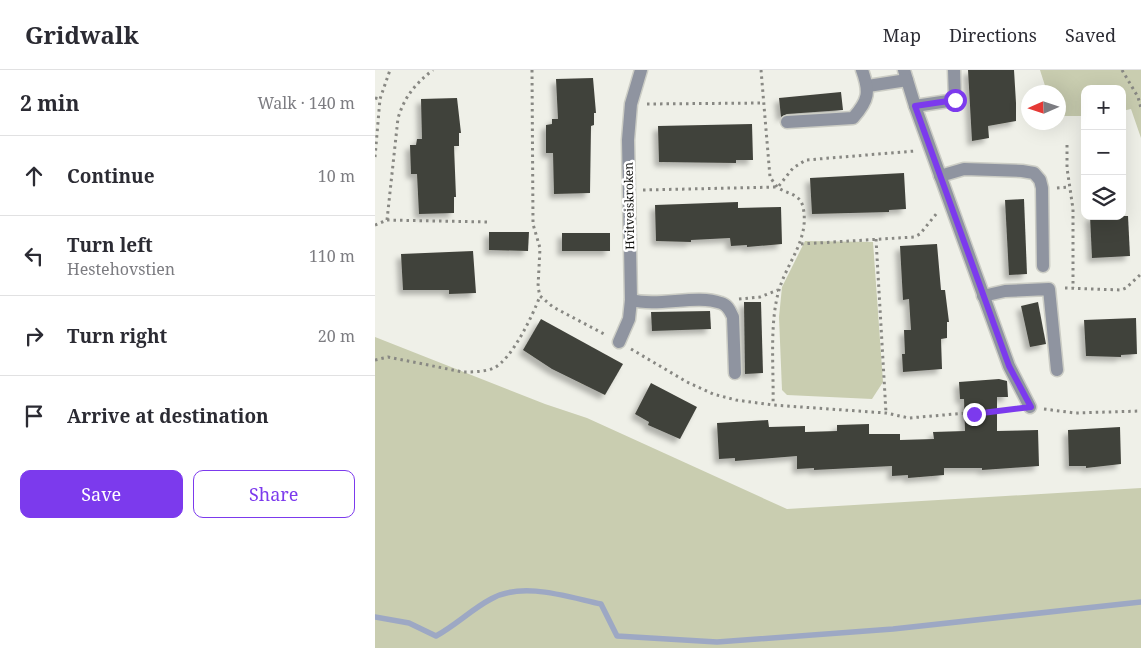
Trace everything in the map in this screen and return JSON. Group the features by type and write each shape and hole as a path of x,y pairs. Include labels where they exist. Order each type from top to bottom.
{"street":[{"name":"Hvitveiskroken","path":"619,342 629,319 631,300 627,190 628,140 631,104 641,70"},
{"path":"787,122 853,118 864,105 868,86 862,70"},
{"path":"915,106 955,100 954,70"},
{"path":"868,86 906,75 929,147 1009,366 1031,407"},
{"path":"940,176 964,169 1022,170 1034,173 1040,180 1042,188 1043,266"},
{"path":"983,296 1005,291 1049,289 1057,370"},
{"path":"631,300 646,304 711,300 723,303 729,308 733,317 735,373"}],"path":[{"path":"384,70 386,76"},
{"path":"375,156 381,99 386,76 390,70"},
{"path":"387,220 395,144 402,105 415,84 433,70"},
{"path":"532,70 533,224 541,248 538,287 540,296 553,307 619,342 687,382 713,394 773,405 886,413 909,418 1031,407 1075,413 1141,411"},
{"path":"761,70 770,178 778,187"},
{"path":"1122,70 1138,97 1141,108"},
{"path":"375,98 381,99"},
{"path":"631,104 763,103"},
{"path":"1067,145 1067,168 1073,209 1073,288"},
{"path":"778,187 793,168 806,160 909,153 929,147"},
{"path":"660,189 778,187 794,193 803,205 804,224 801,244 779,290 775,316 773,405"},
{"path":"801,244 914,237 920,234 948,199"},
{"path":"375,225 387,220 490,222"},
{"path":"876,239 886,413"},
{"path":"1049,289 1121,290 1126,288 1141,274"},
{"path":"729,308 741,297 760,298 779,290"},
{"path":"375,360 388,357 463,372 474,372 496,367 514,346 540,296"}],"green space":[{"path":"1040,70 1141,70 1141,138 1131,109 1126,110 1126,85 1081,85 1081,116 1066,116 1066,85 1045,85"},
{"path":"805,241 873,242 883,382 872,399 787,395 782,390 779,317 782,287"},
{"path":"375,337 545,404 587,418 787,509 1141,488 1141,648 375,648"}],"building":[{"path":"968,70 1014,70 1016,121 988,126 989,138 972,141"},
{"path":"593,78 596,113 594,113 594,125 591,126 590,193 554,194 553,153 546,153 546,125 552,124 552,119 558,119 556,79"},
{"path":"841,92 843,110 787,114 781,117 779,98"},
{"path":"457,98 461,133 459,133 459,146 454,146 456,197 454,197 454,213 419,214 417,174 411,174 410,145 416,145 417,139 422,139 421,99"},
{"path":"752,124 753,160 736,160 736,163 659,162 658,126"},
{"path":"904,173 906,209 889,210 889,212 812,214 810,178"},
{"path":"1024,199 1027,274 1009,275 1005,200"},
{"path":"738,202 738,208 781,207 782,244 747,247 747,245 731,246 730,238 691,240 691,242 656,241 655,205"},
{"path":"1126,216 1128,216 1130,256 1092,258 1090,220 1126,220"},
{"path":"489,232 529,232 528,251 489,250"},
{"path":"562,233 610,233 610,251 562,251"},
{"path":"937,244 941,290 945,290 949,322 947,322 947,338 941,339 942,369 903,372 902,354 905,354 904,330 911,330 909,299 903,300 900,246"},
{"path":"473,251 476,293 449,294 449,290 403,290 401,254"},
{"path":"744,302 761,302 763,373 745,374"},
{"path":"1038,302 1046,344 1030,347 1021,306"},
{"path":"710,311 711,329 652,331 651,312"},
{"path":"1136,318 1137,354 1121,355 1121,357 1086,356 1084,320"},
{"path":"541,319 623,364 605,395 552,369 523,350"},
{"path":"999,379 1007,381 1008,397 997,397 997,431 1038,430 1039,466 982,470 982,468 944,468 944,475 908,478 908,475 892,476 892,466 814,470 814,468 797,469 797,456 735,461 735,458 719,459 717,423 768,420 769,427 805,426 805,432 837,431 837,425 869,424 869,434 900,434 900,440 934,439 933,432 965,431 964,399 960,399 959,382"},
{"path":"651,383 697,407 680,439 648,425 649,422 635,414"},
{"path":"1120,427 1121,464 1086,468 1086,466 1069,466 1068,430"}],"waterway":[{"path":"375,617 409,623 436,636 477,607 503,594 517,591 545,592 601,604 617,636 717,642 893,629 1141,602"}],"route":[{"path":"955,100 915,106 1009,366 1031,407 974,414"}]}
